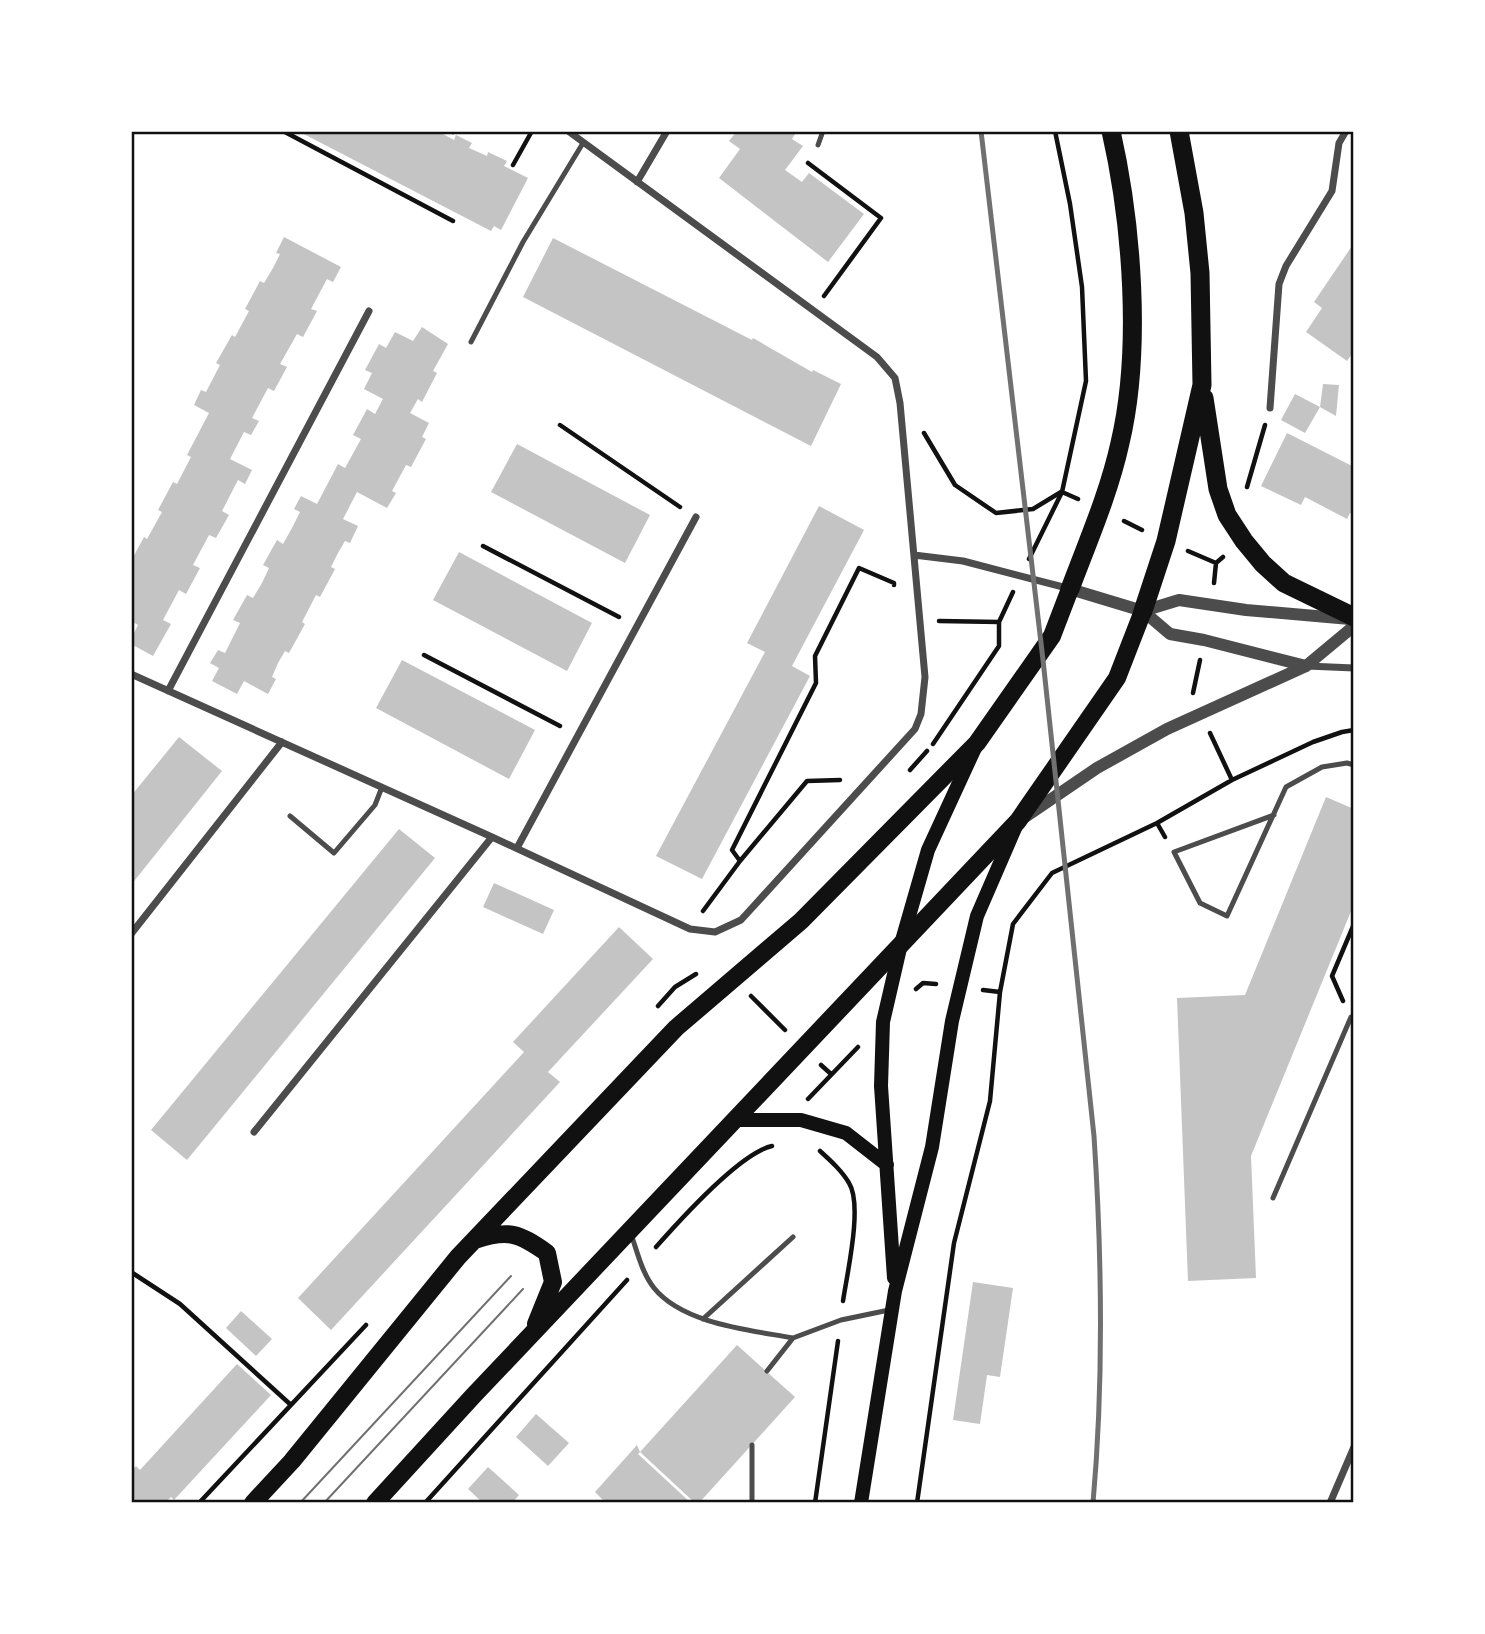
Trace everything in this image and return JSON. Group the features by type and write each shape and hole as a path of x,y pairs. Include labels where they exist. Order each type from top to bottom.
{"highway":[{"path":"1070,589 1100,510 1121,443 1129,382 1129,251 1119,165 1111,131"},
{"path":"1179,131 1194,214 1200,273 1202,385 1219,489 1227,515 1263,564 1284,583 1354,618"},
{"path":"1143,611 1166,541 1202,385"}],"main road":[{"path":"253,1503 292,1461 474,1240 676,1028 801,921 977,743 1052,636 1070,589"},
{"path":"375,1503 1018,821 1117,678 1143,611"},
{"path":"895,1291 881,1086 883,1022 901,944 929,850 977,743"},
{"path":"861,1503 895,1291 932,1147 952,1021 977,916 1018,821"},
{"path":"737,1120 801,1120 846,1133 887,1165"},
{"path":"474,1240 506,1232 527,1238 547,1253 553,1282 532,1334"}],"street":[{"path":"131,674 690,929 716,932 741,920 915,729 921,714 925,677 900,403 895,378 877,357 568,131"},
{"path":"637,183 667,131"},
{"path":"1270,408 1279,284 1286,266 1332,191 1339,143 1346,131"},
{"path":"168,691 369,312"},
{"path":"517,849 696,517"},
{"path":"914,555 963,561 1143,611 1170,634 1306,666 1354,668"},
{"path":"1143,611 1180,600 1246,610 1354,618"},
{"path":"1018,821 1097,768 1155,736 1306,666 1354,626"},
{"path":"131,934 282,742"},
{"path":"254,1132 492,837"},
{"path":"1330,1503 1354,1447"}],"lane":[{"path":"818,145 823,131"},
{"path":"471,342 523,242 583,143"},
{"path":"1274,815 1174,852 1200,903 1227,916 1274,815 1286,788 1322,767 1348,763 1354,765"},
{"path":"290,816 334,853 375,805 382,787"},
{"path":"1273,1198 1352,1017"},
{"path":"630,1232 641,1264 654,1288 672,1305 703,1319 793,1338"},
{"path":"703,1319 793,1237"},
{"path":"766,1371 793,1338 841,1320 892,1310"},
{"path":"752,1445 752,1503"}],"path":[{"path":"283,131 453,221"},
{"path":"513,165 532,131"},
{"path":"900,403 923,432 955,485 996,513 1032,509 1062,492 1086,381 1082,287 1070,204 1055,131"},
{"path":"814,311 881,218 807,162 818,145"},
{"path":"1245,491 1270,408"},
{"path":"560,425 696,517"},
{"path":"483,546 637,627"},
{"path":"740,862 732,850 816,683 815,656 859,568 894,583 895,597"},
{"path":"425,655 579,735"},
{"path":"917,1503 954,1243 990,1101 1000,992 1013,925 1052,873 1157,823 1232,779 1313,742 1354,730"},
{"path":"690,929 740,862 807,781 844,780"},
{"path":"1352,1017 1332,976 1354,924"},
{"path":"735,980 831,1074 807,1101 801,1120"},
{"path":"425,1503 681,1219 722,1179 764,1148 774,1146"},
{"path":"131,1272 180,1304 290,1405"}],"building":[{"path":"298,131 445,131 443,134 454,140 456,135 472,143 469,148 487,156 488,152 507,161 504,166 528,178 501,230 494,226 491,231"},
{"path":"737,131 797,131 792,139 803,146 785,170 802,182 809,173 864,214 828,262 719,178 740,149 729,141"},
{"path":"284,237 341,267 333,282 327,279 311,309 317,311 303,337 297,334 280,364 287,367 274,391 268,388 252,418 259,421 251,435 244,432 230,459 252,470 245,484 238,480 222,511 229,515 216,538 209,535 193,565 200,568 186,594 179,590 163,620 171,624 153,656 131,644 138,625 131,621 131,561 162,512 158,510 173,482 177,484 191,457 187,455 209,413 194,405 201,390 206,392 220,365 216,363 232,335 235,337 249,311 245,309 260,281 264,283 273,268 280,254 276,253"},
{"path":"553,238 752,340 753,338 812,372 813,370 841,384 811,446 523,297"},
{"path":"1354,243 1354,351 1347,361 1306,332 1322,308 1314,302"},
{"path":"422,327 448,344 433,371 437,373 422,402 418,399 410,413 429,423 422,437 426,439 411,467 406,465 392,491 396,493 387,508 357,492 343,519 358,526 350,543 345,541 338,553 331,567 335,569 320,597 316,595 302,622 305,624 289,653 285,651 278,663 272,677 276,679 268,694 244,681 237,694 212,681 219,668 210,663 218,650 225,653 240,623 233,620 247,595 253,598 262,583 269,568 263,565 277,540 283,544 292,528 300,512 294,509 301,496 317,504 338,464 345,468 361,439 353,435 367,409 375,414 383,399 364,389 372,373 365,370 379,344 386,348 395,332 413,341"},
{"path":"1323,384 1339,385 1336,416 1320,407"},
{"path":"1295,394 1320,407 1305,433 1281,420"},
{"path":"1287,433 1354,467 1354,515 1350,513 1347,519 1305,497 1301,505 1261,486"},
{"path":"517,444 650,515 625,563 491,492"},
{"path":"819,506 864,530 792,666 810,676 702,879 656,856 765,652 747,643"},
{"path":"459,552 592,623 567,671 433,600"},
{"path":"402,660 535,730 509,779 376,708"},
{"path":"179,737 222,771 131,885 131,796"},
{"path":"1326,797 1354,809 1354,904 1251,1156 1256,1278 1188,1281 1177,998 1245,995"},
{"path":"399,829 435,858 187,1160 151,1130"},
{"path":"494,883 554,910 543,934 483,907"},
{"path":"619,927 653,959 548,1072 560,1082 331,1330 298,1298 524,1052 513,1042"},
{"path":"973,1282 1013,1288 1000,1377 987,1375 980,1424 953,1420"},
{"path":"241,1311 272,1339 256,1356 226,1328"},
{"path":"737,1345 795,1397 699,1503 695,1503 640,1452"},
{"path":"237,1364 271,1395 174,1500 171,1497 165,1503 131,1503 131,1471 136,1466 140,1470"},
{"path":"536,1414 569,1443 548,1466 516,1437"},
{"path":"637,1445 640,1452 638,1454 691,1503 606,1503 595,1492"},
{"path":"488,1467 519,1495 512,1503 483,1503 468,1489"}],"tram line":[{"path":"300,1503 511,1276"},
{"path":"324,1503 523,1289"}],"railway":[{"path":"981,131 1043,660 1094,1136 1101,1319 1093,1503"}]}
